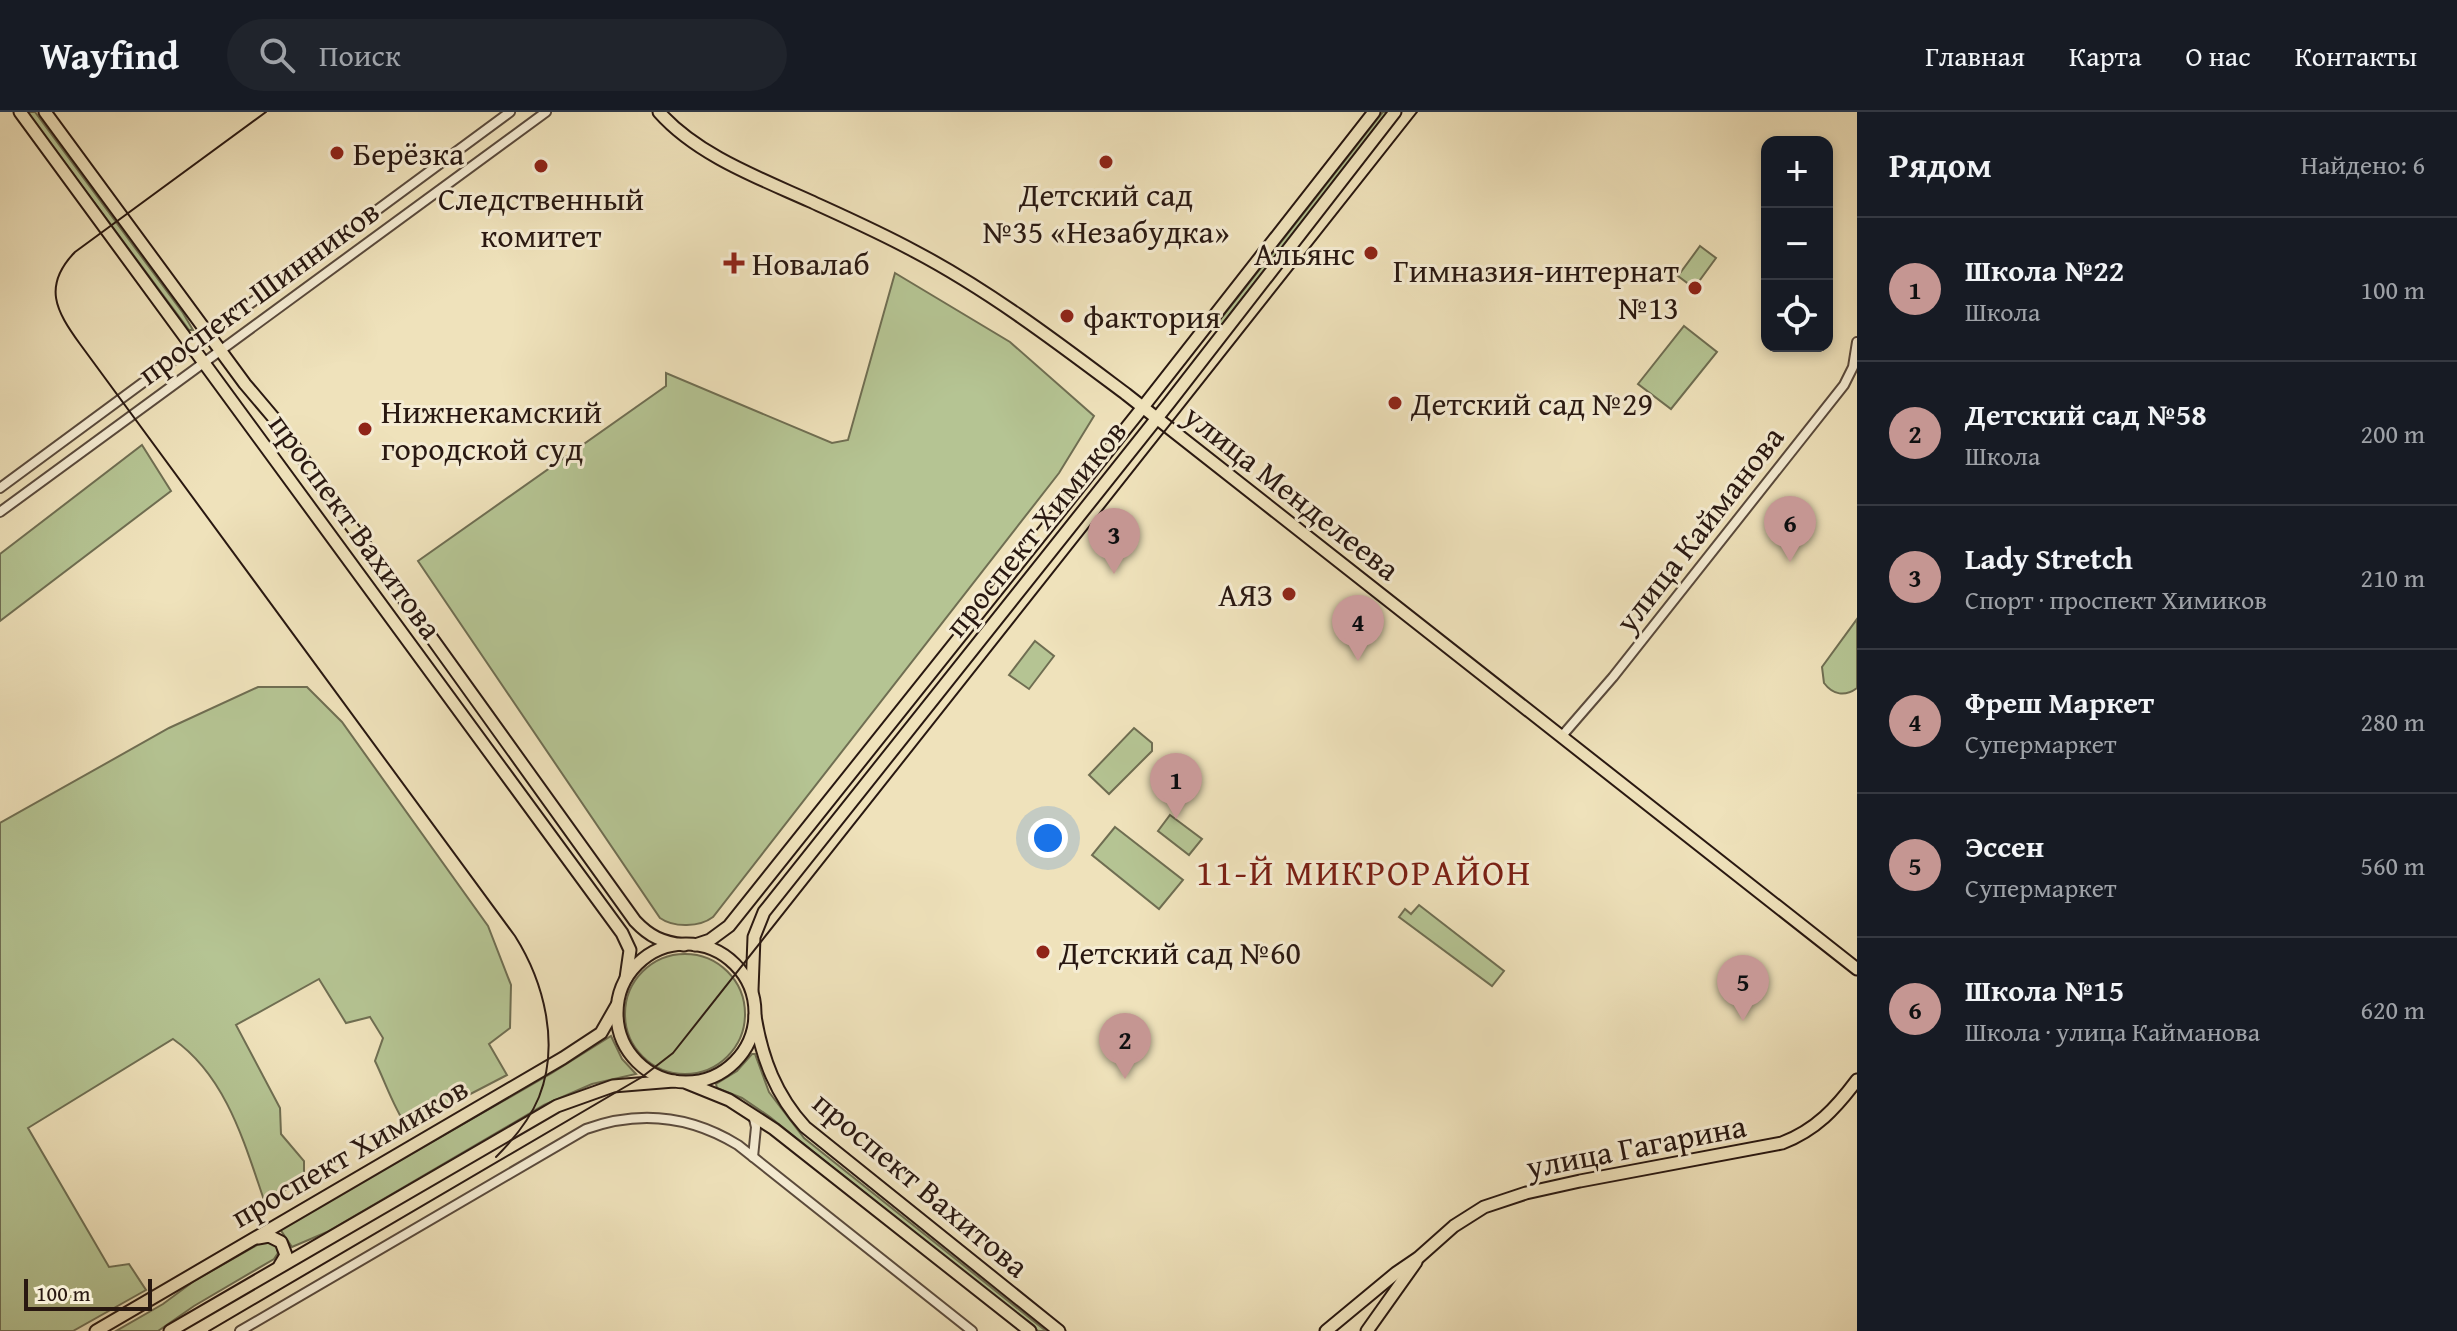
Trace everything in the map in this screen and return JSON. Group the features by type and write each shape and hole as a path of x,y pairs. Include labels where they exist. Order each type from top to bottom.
{"main road":[{"name":"проспект Вахитова","path":"20,112 622,933 631,957 617,1005 618,1024 630,1053 650,1072 729,1100 752,1114 1030,1331"},
{"name":"проспект Вахитова","path":"45,112 273,417 635,921 659,940 713,950 733,962 742,972 752,990 758,1037 772,1078 783,1100 805,1127 1059,1331"},
{"name":"улица Менделеева","path":"659,112 687,136 747,173 872,230 953,273 1047,335 1143,407 1857,969"},
{"name":"проспект Химиков","path":"689,945 710,940 729,926 1374,112"},
{"name":"проспект Химиков","path":"752,990 754,937 764,912 1157,418 1395,112"},
{"path":"1196,338 1205,332 1212,334 1214,339 1209,352"},
{"path":"1012,570 1026,580"},
{"path":"626,978 652,953 689,945"},
{"name":"проспект Химиков","path":"96,1331 588,1042 601,1033 617,1005"},
{"name":"проспект Вахитова","path":"687,1083 707,1080 736,1062 746,1049 755,1016"},
{"name":"улица Гагарина","path":"1326,1331 1454,1226 1484,1207 1526,1193 1771,1147 1824,1119 1857,1080"},
{"name":"проспект Химиков","path":"170,1331 532,1119 570,1100 613,1086 674,1081"},
{"path":"251,1239 269,1236 281,1242 286,1255 277,1268"},
{"name":"улица Гагарина","path":"1367,1331 1418,1258"}],"street":[{"name":"проспект Шинников","path":"0,488 510,112"},
{"name":"проспект Шинников","path":"0,512 546,112"},
{"path":"353,228 358,230 365,244"},
{"name":"улица Кайманова","path":"1561,737 1613,677 1844,385 1853,367 1857,342"},
{"path":"35,462 47,477"},
{"path":"752,1114 756,1127 753,1157"},
{"path":"240,1331 569,1138 597,1125 629,1118 673,1118 723,1136 972,1331"}],"green space":[{"path":"27,112 35,112 193,330 189,330"},
{"path":"1383,112 1388,112 1219,328 1216,325"},
{"path":"1700,246 1716,258 1694,288 1678,276"},
{"path":"895,273 1010,342 1094,416 1059,473 713,917 694,924 679,925 666,921 660,918 418,561 666,386 666,373 832,443 848,440"},
{"path":"1684,326 1717,352 1671,409 1638,384"},
{"path":"142,445 171,491 0,621 0,554"},
{"path":"1857,619 1857,688 1848,693 1839,693 1824,683 1822,667"},
{"path":"1035,641 1054,656 1029,689 1009,675"},
{"path":"258,687 307,687 342,722 488,926 511,985 510,1028 489,1044 507,1075 407,1127 375,1061 383,1038 370,1017 346,1023 319,979 236,1025 280,1108 281,1134 304,1161 304,1181 264,1200 240,1133 220,1091 191,1054 173,1039 28,1128 109,1267 129,1264 146,1290 73,1331 0,1331 0,823 169,728"},
{"path":"1134,728 1152,743 1152,751 1109,794 1089,775"},
{"path":"1170,815 1202,839 1189,855 1158,831"},
{"path":"1115,827 1183,880 1159,909 1092,855"},
{"path":"1419,905 1504,971 1492,986 1399,917 1405,909 1411,914"},
{"path":"685,954 708,959 727,972 740,991 745,1014 740,1037 727,1056 708,1069 685,1074 662,1069 643,1056 630,1037 625,1014 630,991 643,972 662,959"},
{"path":"611,1036 622,1059 636,1074 592,1084 544,1105 327,1232 292,1247 280,1229 552,1073"},
{"path":"755,1054 769,1092 804,1138 1046,1331 1038,1331 770,1117 742,1098 717,1088 716,1084 737,1071"},
{"path":"266,1240 276,1245 278,1253 274,1259 158,1331 116,1331 163,1304 194,1281"}],"tram line":[{"path":"266,112 75,252 58,276 56,298 64,320 80,344 515,936 525,954 546,1014 548,1056 545,1077 535,1105 509,1144 496,1157"},
{"path":"209,1331 642,1077 673,1053 1417,112"}],"place":[{"name":"Берёзка","path":"337,153"},
{"name":"Детский сад №35 «Незабудка»","path":"1106,162"},
{"name":"Следственный комитет","path":"541,166"},
{"name":"Альянс","path":"1371,253"},
{"name":"Новалаб","path":"734,263"},
{"name":"Гимназия-интернат №13","path":"1695,288"},
{"name":"фактория","path":"1067,316"},
{"name":"Детский сад №29","path":"1395,403"},
{"name":"Нижнекамский городской суд","path":"365,429"},
{"name":"Школа №15","path":"1790,562"},
{"name":"Lady Stretch","path":"1114,574"},
{"name":"АЯЗ","path":"1289,594"},
{"name":"Фреш Маркет","path":"1358,661"},
{"name":"Школа №22","path":"1176,819"},
{"name":"Детский сад №60","path":"1043,952"},
{"name":"Эссен","path":"1743,1021"},
{"name":"Детский сад №58","path":"1125,1079"}],"district":[{"name":"11-Й МИКРОРАЙОН","path":"1364,871"}]}
